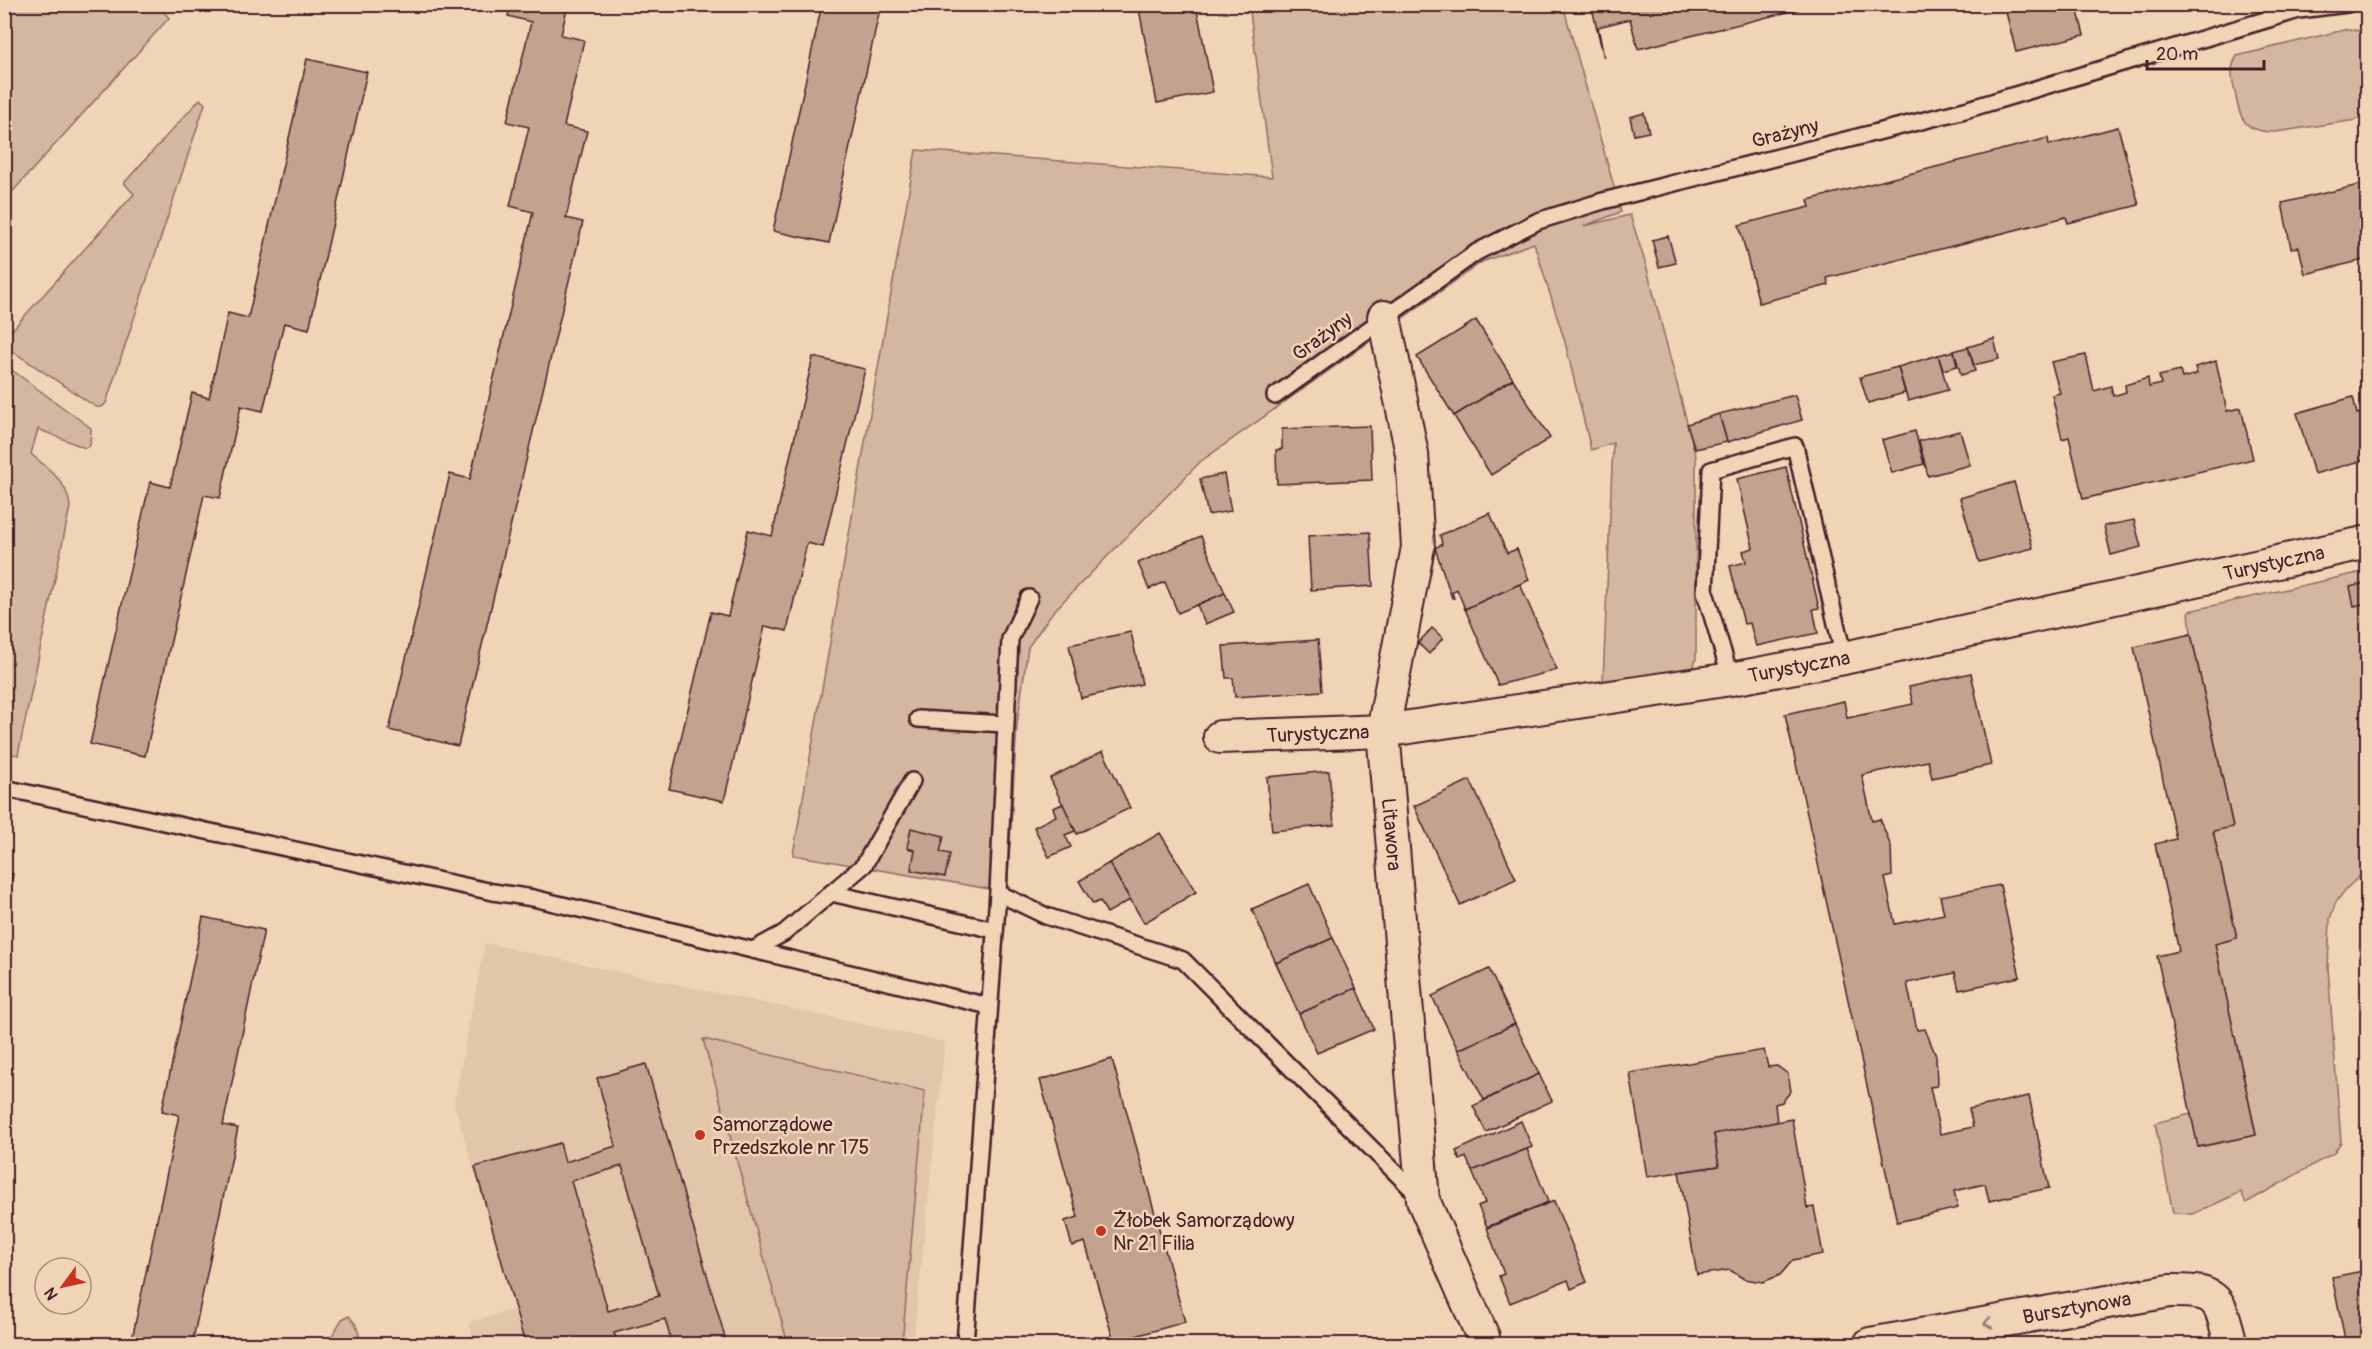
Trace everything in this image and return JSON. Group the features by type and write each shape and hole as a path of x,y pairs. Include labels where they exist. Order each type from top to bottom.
{"street":[{"name":"Litawora","path":"1384,316 1412,454 1418,547 1383,731 1423,1200 1483,1336 1483,1344"},
{"name":"Turystyczna","path":"1220,737 1383,731 1731,679 1844,658 2367,542"},
{"name":"Bursztynowa","path":"1870,1344 2170,1292 2197,1291 2211,1297 2221,1309 2231,1344"}],"lane":[{"name":"Grażyny","path":"1275,396 1384,316 1477,252 1538,221 1579,207 1965,110 2299,10 2347,4"},
{"path":"1731,679 1705,592 1711,470 1795,446 1844,658"},
{"path":"965,1344 998,892 1010,639 1029,598"},
{"path":"918,719 1005,723"},
{"path":"753,950 784,933 864,865 912,781"},
{"path":"4,788 533,898 989,1006"},
{"path":"831,892 995,930"},
{"path":"998,892 1046,916 1183,960 1423,1200"}],"shaded area":[{"path":"5,4 158,5 169,18 5,200"},
{"path":"1249,5 1563,5 1621,212 1584,226 1630,215 1646,265 1696,457 1696,659 1692,672 1603,682 1613,443 1591,450 1565,342 1534,243 1482,262 1200,462 1052,613 1028,647 1017,725 1007,892 793,855 916,150 1272,177"},
{"path":"2348,29 2359,31 2366,39 2368,110 2356,120 2276,132 2257,130 2245,122 2239,110 2232,78 2232,69 2237,56"},
{"path":"200,99 205,104 106,403 102,407 96,407 5,346 5,324 12,330 134,194 124,183"},
{"path":"5,365 91,428 90,445 85,448 38,429 31,454 62,483 70,507 18,755 4,753"},
{"path":"2367,571 2367,869 2336,902 2330,919 2328,968 2341,1142 2334,1153 2246,1203 2241,1192 2193,1214 2173,1213 2155,1123 2191,1114 2199,1147 2256,1135 2215,944 2237,938 2213,831 2233,826 2191,634 2189,611"},
{"name":"Samorządowe Przedszkole nr 175","path":"485,943 945,1042 913,1344 475,1344 469,1322 515,1309 454,1103"},
{"path":"703,1039 925,1091 902,1344 788,1344"},
{"path":"349,1316 356,1325 362,1344 327,1344 342,1319"}],"building":[{"path":"511,4 568,4 561,35 584,40 564,126 587,131 566,218 583,222 458,746 389,730 450,474 470,479 533,212 510,206 529,127 507,122 531,22 508,16"},
{"path":"822,4 881,4 829,243 773,231"},
{"path":"1138,4 1196,4 1213,92 1157,103"},
{"path":"1591,4 1820,4 1638,49 1630,19 1598,27 1604,58"},
{"path":"2004,4 2076,4 2084,35 2016,52"},
{"path":"307,59 367,72 309,329 284,323 263,411 241,406 220,498 204,495 145,756 90,744 150,482 170,487 192,393 209,398 228,313 248,318"},
{"path":"1644,113 1649,132 1634,135 1630,117"},
{"path":"2118,127 2139,205 2068,223 2066,217 1827,278 1829,285 1759,303 1739,225 1810,207 1808,200 2048,138 2049,145"},
{"path":"2368,183 2368,259 2305,274 2299,247 2291,248 2282,203"},
{"path":"1668,236 1676,263 1659,267 1652,240"},
{"path":"1476,320 1513,379 1454,416 1417,357"},
{"path":"1994,339 1999,359 1974,365 1968,347"},
{"path":"1968,347 1975,371 1961,375 1954,351"},
{"path":"1954,351 1957,366 1943,370 1938,355"},
{"path":"1938,355 1948,390 1908,401 1898,367"},
{"path":"2086,355 2094,391 2111,386 2113,396 2126,392 2125,385 2148,378 2149,387 2161,384 2159,376 2180,371 2182,378 2197,374 2195,367 2216,361 2227,411 2241,408 2253,459 2083,499 2069,437 2062,439 2052,395 2060,393 2051,362"},
{"path":"813,357 865,369 823,547 807,543 787,631 765,626 724,801 669,789 711,612 728,616 748,530 772,536"},
{"path":"1898,367 1905,393 1868,403 1860,377"},
{"path":"1513,379 1550,438 1491,475 1454,416"},
{"path":"1795,395 1802,420 1727,442 1719,414"},
{"path":"2353,397 2357,414 2368,411 2368,459 2314,474 2297,413"},
{"path":"1719,414 1727,442 1695,449 1687,424"},
{"path":"1370,426 1372,480 1277,484 1276,450 1282,449 1282,429"},
{"path":"1915,431 1924,464 1892,473 1882,440"},
{"path":"1960,431 1970,465 1928,476 1919,441"},
{"path":"1786,467 1819,608 1813,609 1818,633 1756,646 1750,623 1744,624 1730,566 1746,562 1743,551 1753,548 1737,479"},
{"path":"1224,474 1231,511 1208,515 1200,479"},
{"path":"2014,482 2033,548 1979,562 1960,498"},
{"path":"1490,513 1507,553 1517,549 1529,580 1465,609 1457,589 1452,592 1454,598 1452,598 1435,548 1442,544 1440,535"},
{"path":"2134,520 2141,547 2111,555 2104,526"},
{"path":"1370,532 1373,586 1311,590 1308,536"},
{"path":"1201,536 1225,593 1178,613 1165,582 1149,589 1138,563"},
{"path":"2368,582 2368,603 2354,606 2350,587"},
{"path":"1520,584 1557,670 1498,685 1465,609"},
{"path":"1225,593 1234,612 1205,624 1197,605"},
{"path":"1432,628 1443,638 1429,654 1418,643"},
{"path":"1131,632 1142,684 1081,698 1069,645"},
{"path":"2191,634 2233,827 2213,831 2237,938 2215,944 2256,1135 2198,1147 2157,956 2179,951 2155,844 2176,839 2134,647"},
{"path":"1318,640 1322,691 1235,697 1233,678 1226,678 1223,646"},
{"path":"1971,673 1991,765 1932,778 1928,761 1862,775 1872,821 1880,819 1891,847 1892,876 1885,878 1895,924 1944,914 1940,896 2000,885 2020,977 1959,990 1955,973 1907,983 1917,1030 1925,1029 1936,1056 1937,1086 1930,1087 1940,1134 1973,1127 1969,1109 2029,1096 2049,1188 1989,1201 1985,1184 1954,1191 1958,1208 1897,1222 1785,714 1844,701 1847,718 1913,704 1909,687"},
{"path":"1103,751 1130,808 1077,834 1050,778"},
{"path":"1329,771 1334,825 1272,831 1267,777"},
{"path":"1470,780 1516,879 1460,905 1414,806"},
{"path":"1063,804 1075,831 1065,835 1071,847 1049,857 1034,827 1056,816 1053,808"},
{"path":"911,828 944,836 940,852 950,854 945,877 911,870 915,850 907,848"},
{"path":"1160,833 1196,892 1144,923 1109,863"},
{"path":"1109,863 1130,900 1107,913 1100,901 1093,904 1079,881"},
{"path":"4,872 13,874 4,914"},
{"path":"1309,884 1333,938 1276,963 1252,909"},
{"path":"203,917 264,930 223,1125 238,1128 192,1344 131,1344 179,1115 162,1111"},
{"path":"1333,938 1356,988 1299,1014 1276,963"},
{"path":"1489,969 1515,1024 1458,1050 1432,996"},
{"path":"1356,988 1374,1029 1317,1053 1299,1014"},
{"path":"1515,1024 1539,1074 1484,1100 1458,1050"},
{"path":"1764,1050 1768,1067 1777,1066 1788,1074 1791,1091 1782,1102 1775,1104 1777,1122 1714,1134 1719,1166 1647,1177 1630,1073"},
{"path":"1112,1059 1185,1322 1114,1342 1085,1242 1072,1246 1065,1221 1078,1217 1040,1080"},
{"path":"646,1064 727,1344 672,1344 665,1319 614,1333 618,1344 525,1344 475,1167 560,1143 565,1162 616,1146 597,1078","holes":["622,1166 659,1296 608,1311 571,1181"]},
{"path":"1539,1074 1552,1101 1486,1132 1473,1106"},
{"path":"1792,1119 1807,1208 1814,1207 1823,1254 1793,1260 1780,1275 1763,1282 1744,1279 1730,1270 1697,1275 1679,1172 1719,1166 1714,1134"},
{"path":"1521,1121 1532,1147 1472,1171 1466,1157 1460,1160 1456,1151"},
{"path":"1527,1149 1548,1202 1487,1227 1478,1206 1485,1203 1472,1171"},
{"path":"1554,1201 1587,1282 1571,1289 1568,1280 1510,1303 1499,1276 1504,1274 1487,1228"},
{"path":"2368,1270 2368,1344 2346,1344 2332,1277"}],"place":[{"name":"Samorządowe Przedszkole nr 175","path":"700,1135"},
{"name":"Żłobek Samorządowy Nr 21 Filia","path":"1101,1231"}]}
